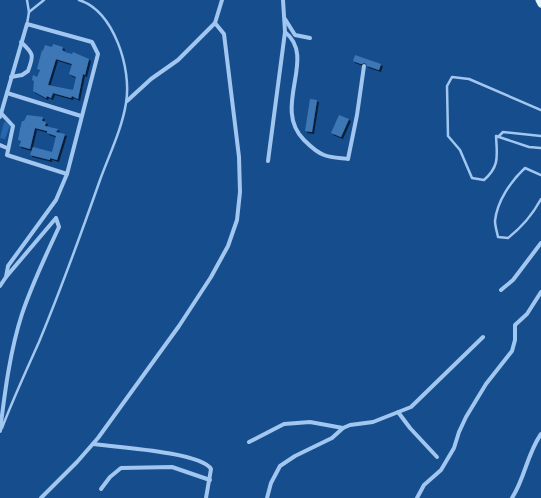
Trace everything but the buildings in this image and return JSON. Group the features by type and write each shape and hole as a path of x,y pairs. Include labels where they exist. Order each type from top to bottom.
{"main road":[{"path":"539,0 541,4"}],"street":[{"path":"127,102 150,79 178,60 215,23 222,0"},
{"path":"268,161 285,32 283,0"},
{"path":"284,18 295,35 310,38"},
{"path":"41,498 93,444 175,331 211,277 228,246 237,220 240,192 238,143 224,34 215,23"},
{"path":"6,277 8,266 56,200 67,174 98,54 92,42 27,24 0,115 13,126 7,148 7,155 67,174"},
{"path":"285,32 294,38 297,49 297,71 291,101 292,116 296,132 311,147 325,156 348,159 358,115 364,66"},
{"path":"11,77 22,75 28,71 33,58 31,52 21,42"},
{"path":"7,93 81,116"},
{"path":"0,145 7,148"},
{"path":"0,286 56,218 59,227 36,277 22,314 7,379 0,432"},
{"path":"501,290 513,280 541,243"},
{"path":"417,498 424,485 441,470 454,448 466,417 486,384 512,351 515,325 527,314 541,292"},
{"path":"267,498 271,483 280,466 296,456 332,438 342,428 350,425 373,422 406,409 416,402 439,378 483,337"},
{"path":"398,412 410,428 437,457"},
{"path":"249,442 284,424 310,422 342,428"},
{"path":"512,498 522,480 532,448 541,434"},
{"path":"93,444 195,459 209,466 211,469 206,498"},
{"path":"101,490 110,477 121,468 172,467 210,480"}],"lane":[{"path":"27,0 29,12 27,24"},
{"path":"29,12 37,2 44,0"},
{"path":"0,432 39,341 88,216 127,102 126,66 119,42 105,20 88,1 79,0"},
{"path":"541,110 469,79 452,77 447,86 448,136 460,150 472,178 484,180 494,171 497,156 496,136 498,137 503,132 541,136"},
{"path":"498,137 529,147 541,148"},
{"path":"541,175 525,168 514,179 503,197 496,221 498,237 508,238 519,229 534,211 541,199"}],"shaded area":[{"path":"4,122 10,126 5,139 0,138"}]}
